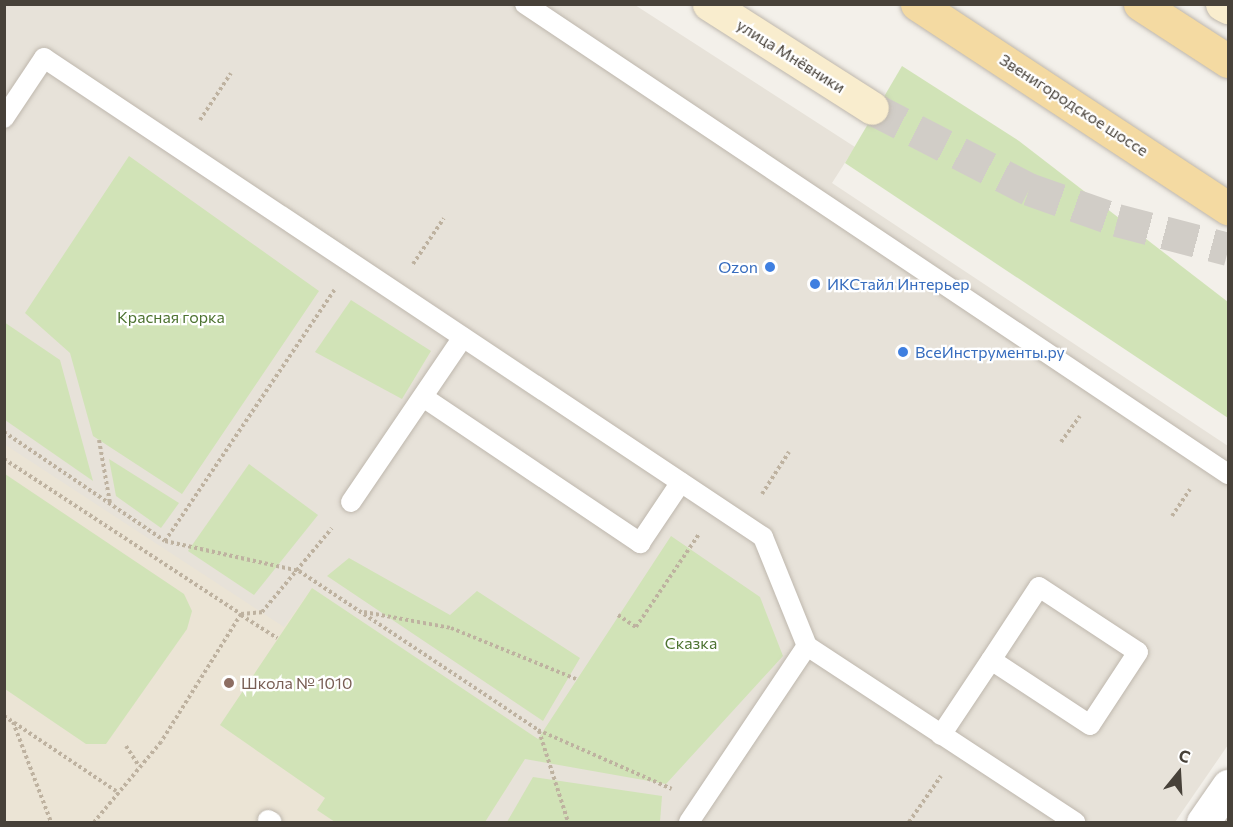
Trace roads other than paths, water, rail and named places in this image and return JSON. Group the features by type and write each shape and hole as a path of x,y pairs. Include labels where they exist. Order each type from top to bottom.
{"main road":[{"name":"улица Мнёвники","path":"709,4 872,108"},
{"name":"Звенигородское шоссе","path":"917,4 1228,208"},
{"path":"1140,4 1228,61"},
{"path":"1222,4 1228,7"}],"street":[{"path":"1203,822 1228,786"}],"lane":[{"path":"525,4 1228,474"},
{"path":"4,118 44,58 763,537 807,646 1075,822"},
{"path":"351,502 463,337"},
{"path":"423,397 640,543 681,482"},
{"path":"941,735 1039,587 1138,652 1090,725 991,660"},
{"path":"693,816 807,646"}],"tunnel":[{"path":"872,108 1029,189 1117,220 1228,249"}],"place":[{"name":"Ozon","path":"770,267"},
{"name":"ИКСтайл Интерьер","path":"815,284"},
{"name":"ВсеИнструменты.ру","path":"903,352"},
{"name":"Школа № 1010","path":"229,683"}],"park label":[{"name":"Красная горка","path":"171,317"},
{"name":"Сказка","path":"691,643"}]}
